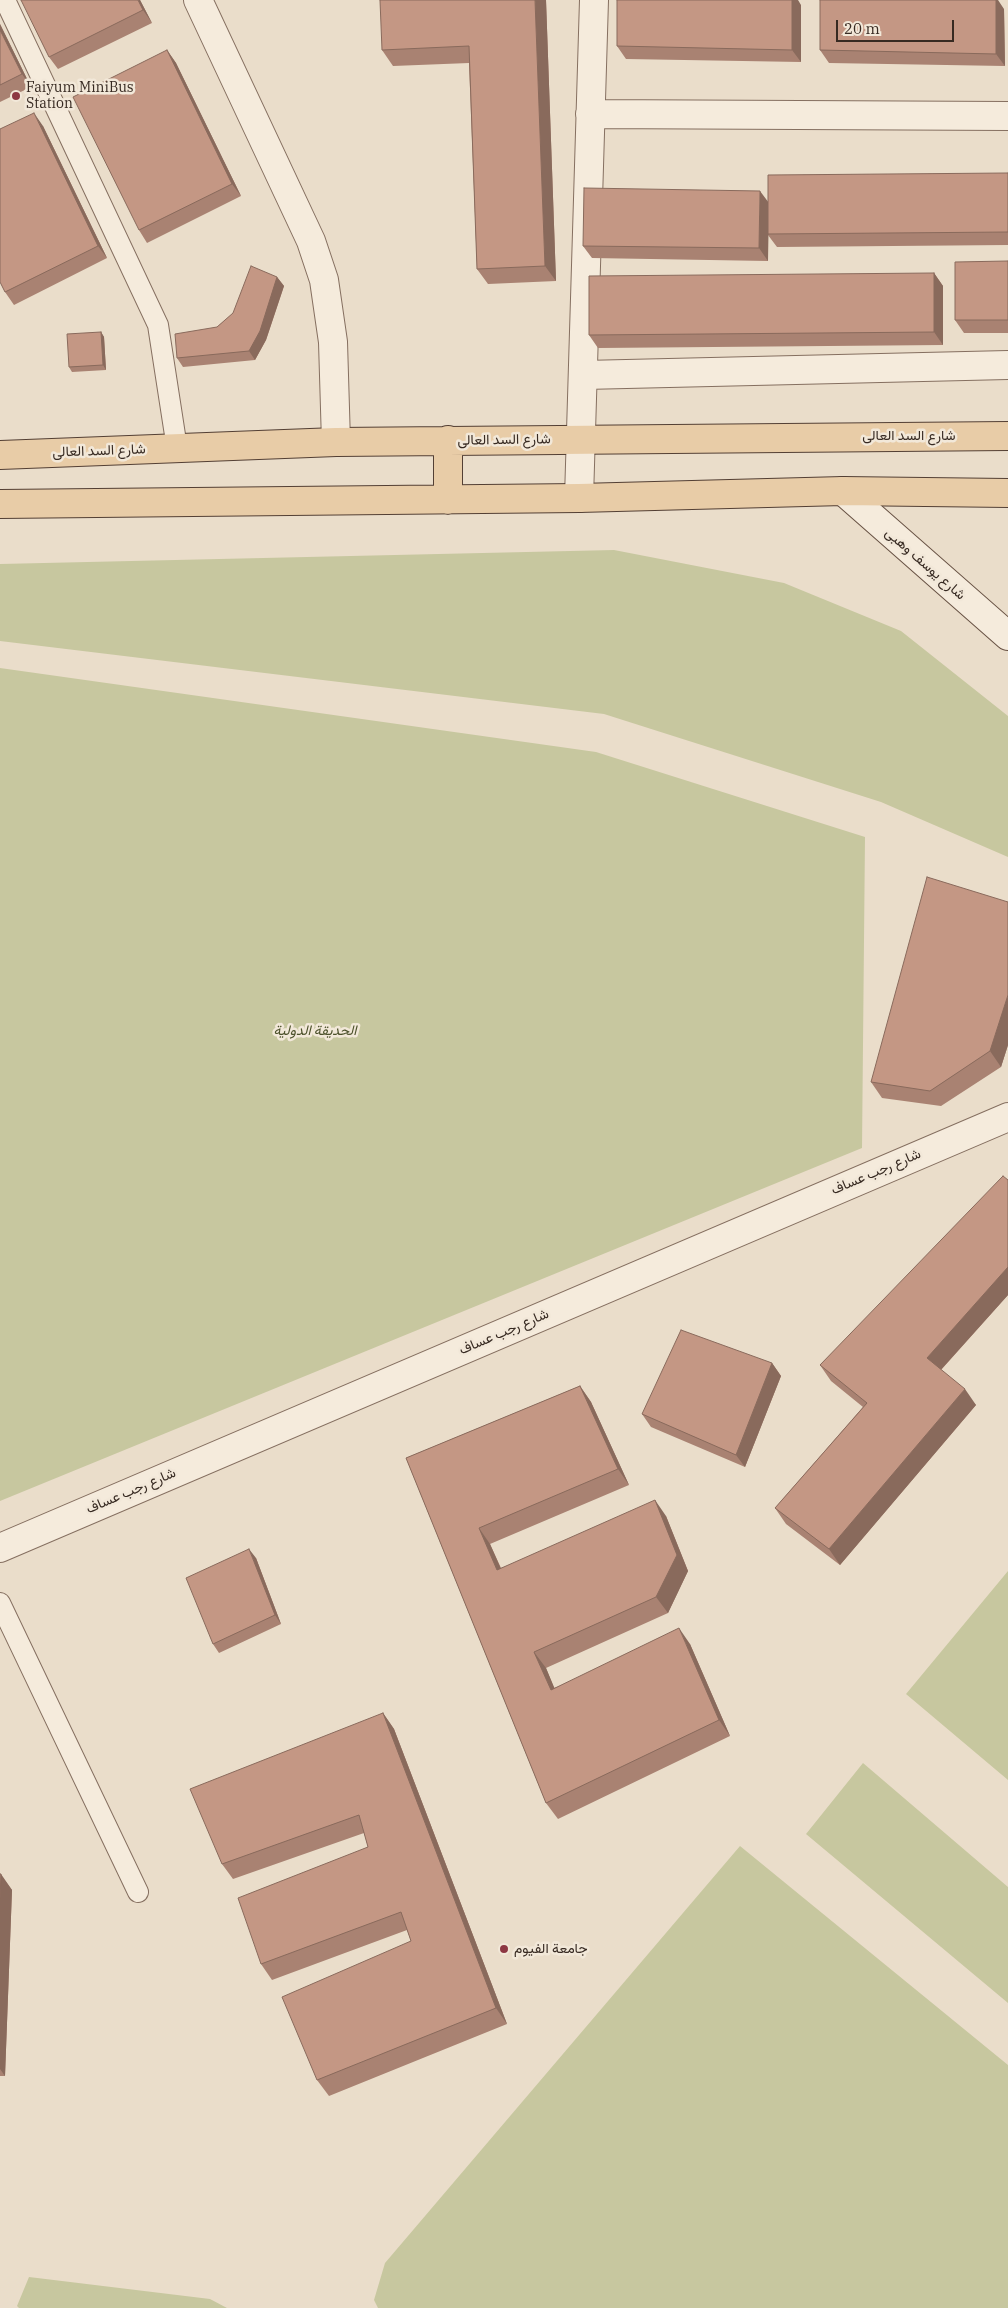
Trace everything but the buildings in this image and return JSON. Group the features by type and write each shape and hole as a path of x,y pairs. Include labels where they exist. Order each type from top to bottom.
{"main road":[{"name":"شارع السد العالى","path":"0,455 336,442 581,438 1008,436"},
{"path":"448,440 448,500"},
{"path":"0,504 579,498 843,491 1008,493"}],"street":[{"path":"198,0 307,233 324,280 333,342 336,442"},
{"path":"579,498 594,0"},
{"path":"590,114 1008,116"},
{"path":"584,375 1008,365"},
{"name":"شارع يوسف وهبى","path":"843,491 1008,636"},
{"name":"شارع رجب عساف","path":"0,1548 1008,1117"}],"lane":[{"path":"6,0 158,325 177,448"},
{"path":"0,1603 138,1892"}],"green space":[{"path":"614,550 784,583 901,631 1008,716 1008,857 881,802 604,714 0,641 0,564"},
{"name":"الحديقة الدولية","path":"0,668 596,752 865,837 862,1148 0,1501"},
{"path":"1008,1571 1008,1780 906,1694"},
{"path":"863,1763 1008,1887 1008,2003 806,1834"},
{"path":"740,1846 1008,2065 1008,2308 378,2308 374,2300 385,2263"},
{"path":"29,2277 210,2299 227,2308 19,2308 17,2306"}],"place":[{"name":"Faiyum MiniBus Station","path":"16,96"},
{"name":"جامعة الفيوم","path":"504,1949"}]}
